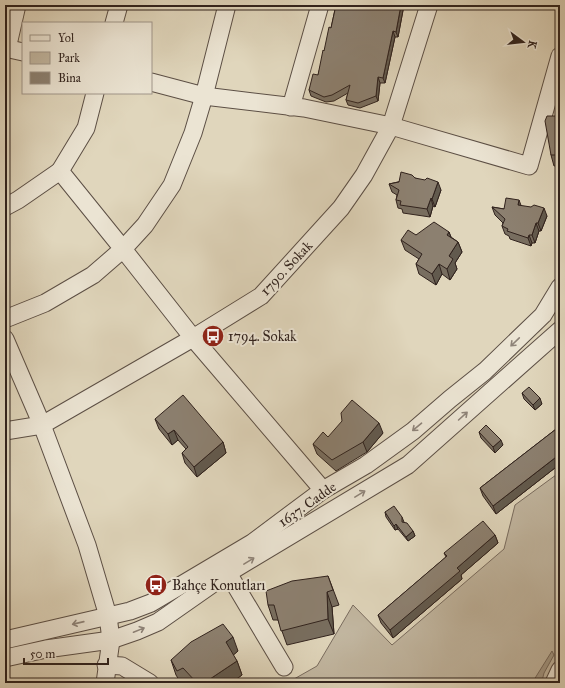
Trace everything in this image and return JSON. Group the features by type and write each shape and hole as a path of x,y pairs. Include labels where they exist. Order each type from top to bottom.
{"street":[{"path":"12,50 17,5"},
{"path":"114,22 119,5"},
{"path":"5,319 45,303 92,275 123,249 145,224 172,185 192,133 204,96 227,5"},
{"path":"291,107 320,5"},
{"name":"1790. Sokak","path":"5,431 42,425 193,338 261,296 345,203 364,175 390,126 429,5"},
{"path":"152,82 204,96 304,108 390,126 529,166 560,56"},
{"path":"5,207 18,200 60,170 86,128 95,94"},
{"path":"60,170 193,338 323,490"},
{"name":"1637. Cadde","path":"5,640 130,611 151,603 252,543 323,490 366,465 413,431 485,371 543,314 560,287"},
{"path":"543,314 560,298"},
{"name":"1637. Cadde","path":"5,658 46,649 111,640 158,622 228,573 408,465 560,330"},
{"path":"5,339 42,425 87,545 108,616 111,640 106,665 105,683"},
{"path":"228,573 284,667"},
{"path":"106,665 122,666 150,683"},
{"path":"554,683 560,670"}],"green space":[{"path":"560,472 560,670 554,683 287,683 317,666 353,605 392,645 504,549 515,505"}],"shaded area":[{"path":"552,651 554,655 544,673 542,681 540,683 532,683"}],"building":[{"path":"336,5 401,5 396,32 393,31 383,78 378,77 376,96 358,103 346,100 350,85 332,95 324,97 309,90 313,74 318,75 323,50 324,51 329,27 331,28"},
{"path":"547,116 560,116 560,155 551,155 545,121"},
{"path":"401,172 412,175 415,178 425,180 427,178 438,182 427,209 400,205 401,201 396,200 399,190 389,184 399,182"},
{"path":"506,198 519,200 518,205 531,207 534,205 544,208 538,223 536,223 532,235 529,235 528,238 507,231 508,229 502,226 505,219 492,207 504,209"},
{"path":"434,222 449,232 447,235 458,242 449,256 453,259 447,269 439,264 432,274 416,264 422,254 401,240 408,230 416,235"},
{"path":"529,387 540,398 533,405 522,393"},
{"path":"183,395 223,442 194,467 182,453 188,447 174,430 168,434 155,419"},
{"path":"352,400 379,423 363,442 332,460 313,444 323,432 328,437 342,421 341,413"},
{"path":"486,425 501,440 493,447 479,432"},
{"path":"560,426 560,454 493,506 480,488"},
{"path":"394,506 402,517 402,522 407,523 413,531 406,537 396,524 394,526 385,512"},
{"path":"483,521 495,535 457,568 460,571 390,630 378,615 447,556 444,553"},
{"path":"328,576 333,590 327,592 328,619 281,631 274,605 268,605 266,591 292,581"},
{"path":"223,624 233,637 226,642 237,661 204,683 197,683 183,668 177,671 171,660 191,642"}],"place":[{"name":"1794. Sokak","path":"213,336"},
{"name":"Bahçe Konutları","path":"156,585"}]}
